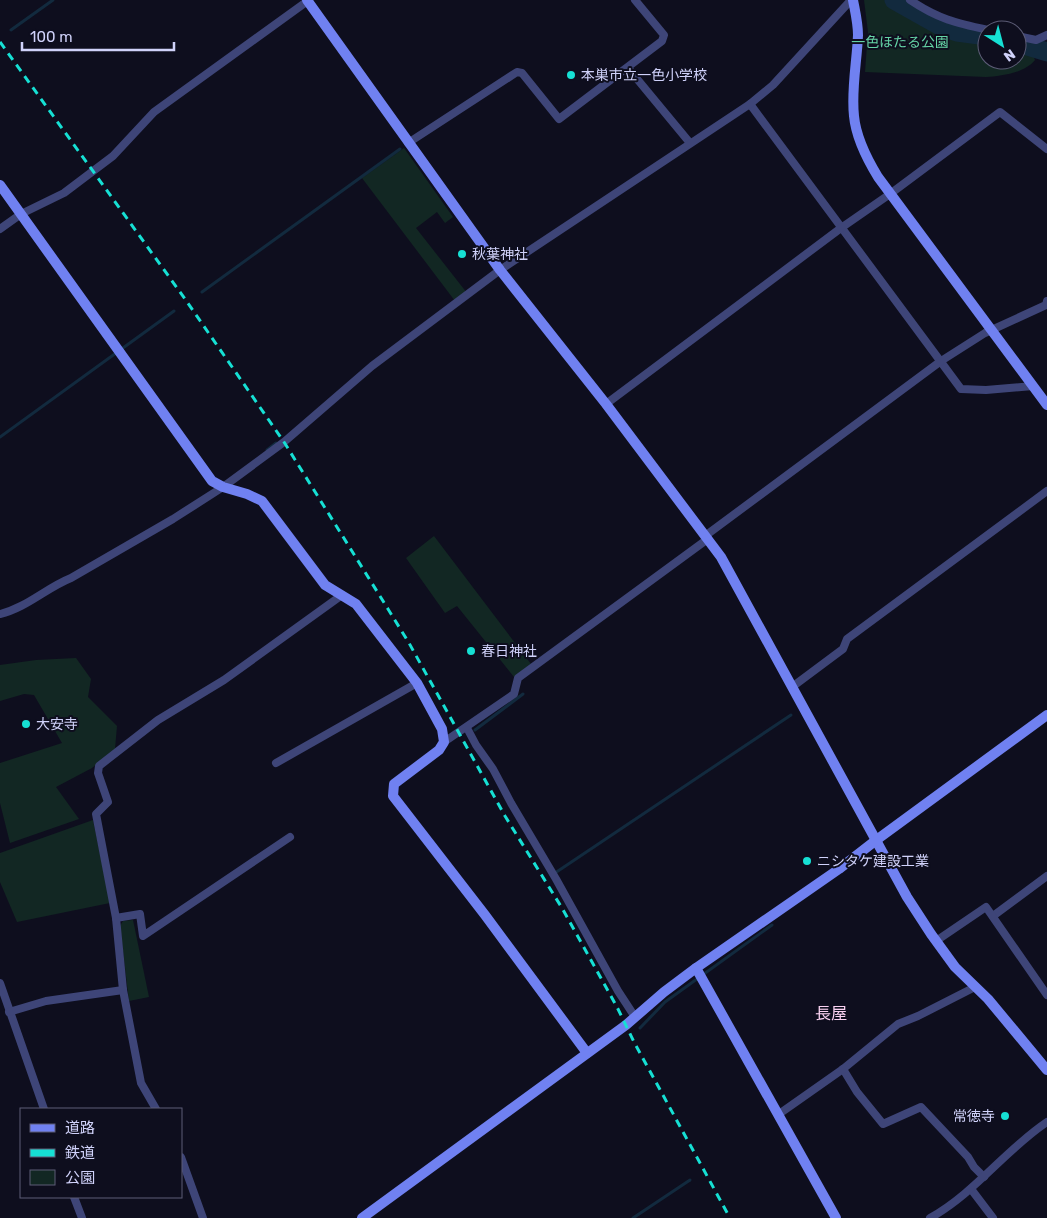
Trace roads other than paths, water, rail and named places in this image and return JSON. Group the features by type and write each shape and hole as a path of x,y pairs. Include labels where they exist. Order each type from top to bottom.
{"street":[{"path":"0,229 21,214 72,187 113,156 154,112 308,0 500,270 606,404 721,557 874,841 907,897 955,967 988,999 1047,1070"},
{"path":"408,143 517,72 522,74 559,119 662,41 664,35 635,0"},
{"path":"0,614 13,611 58,583 71,578 173,519 223,487 284,442 372,366 500,270 750,104 773,85 852,0"},
{"path":"852,0 858,32 854,118 867,158 878,178 1047,405"},
{"path":"910,0 928,12 951,22 977,28"},
{"path":"1027,38 1036,40 1047,36"},
{"path":"628,68 690,143"},
{"path":"750,104 961,389 986,390 1033,386"},
{"path":"606,404 1000,112 1047,150"},
{"path":"0,185 212,481 262,501 325,585 356,604 417,683 442,729 444,742"},
{"path":"587,1053 393,796 394,784 439,750 444,742 514,694 518,678 705,541 709,533 941,361 985,333 1046,305 1047,301"},
{"path":"792,687 843,650 847,639 1047,491"},
{"path":"155,1108 141,1083 123,990 116,918 96,814 108,802 98,773 99,766 158,720 224,680 342,596"},
{"path":"276,763 417,683"},
{"path":"362,1218 587,1053 696,968 817,884 1047,715"},
{"path":"467,728 476,745 493,769 618,991 635,1017"},
{"path":"116,918 140,914 143,936 290,837"},
{"path":"993,916 1047,876"},
{"path":"936,941 986,907 1047,995"},
{"path":"696,968 836,1218"},
{"path":"0,983 44,1108"},
{"path":"779,1114 843,1069 898,1024 975,987"},
{"path":"9,1012 46,1001 123,990"},
{"path":"843,1069 857,1092 882,1124 921,1107 984,1177"},
{"path":"930,1218 971,1189 1034,1131 1047,1122"},
{"path":"182,1160 203,1218"},
{"path":"971,1189 993,1218"},
{"path":"74,1198 82,1218"}],"waterway":[{"path":"11,30 53,0"},
{"path":"894,0 942,27 957,32 977,35"},
{"path":"1027,46 1047,52"},
{"path":"202,292 400,149"},
{"path":"0,437 174,311"},
{"path":"267,450 276,443"},
{"path":"475,730 523,694"},
{"path":"555,873 791,715"},
{"path":"640,1028 665,1002 772,925"},
{"path":"633,1218 690,1180"}],"railway":[{"path":"0,42 185,299 284,442 388,609 409,643 505,816 562,908 730,1218"}],"place":[{"name":"本巣市立一色小学校","path":"571,75"},
{"name":"秋葉神社","path":"462,254"},
{"name":"春日神社","path":"471,651"},
{"name":"大安寺","path":"26,724"},
{"name":"ニシタケ建設工業","path":"807,861"},
{"name":"常徳寺","path":"1005,1116"}],"district":[{"name":"長屋","path":"831,1013"}],"park label":[{"name":"一色ほたる公園","path":"900,42"}]}
